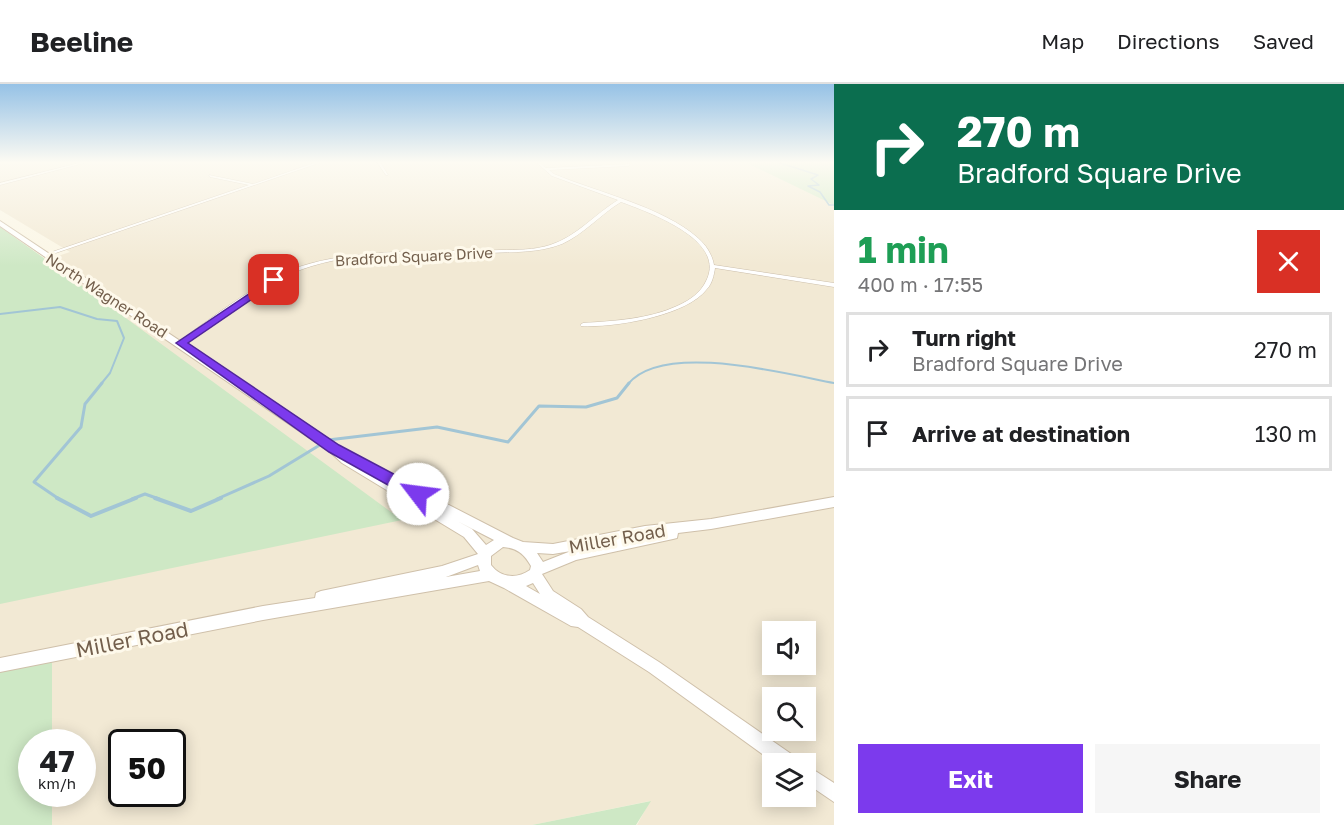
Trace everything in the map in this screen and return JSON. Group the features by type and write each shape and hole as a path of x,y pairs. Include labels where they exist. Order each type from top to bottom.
{"main road":[{"name":"North Wagner Road","path":"0,223 45,255 181,343 331,447 509,542"},
{"name":"North Wagner Road","path":"331,447 346,460 468,533 484,555"},
{"name":"Miller Road","path":"536,572 575,555 711,524 834,502"},
{"name":"Miller Road","path":"522,547 553,549 645,531 711,524"},
{"path":"583,622 575,621 492,575 485,565 484,555 495,545 509,542 522,547 536,560 536,572 548,595 576,614 583,622 654,667 775,753"},
{"name":"Miller Road","path":"263,613 283,606 442,572 484,555"},
{"path":"507,582 524,583 536,572"},
{"name":"Miller Road","path":"0,665 263,613 492,575"},
{"path":"816,780 834,793"}],"street":[{"path":"45,255 218,197"},
{"path":"583,325 637,320 667,311 692,300 710,282 713,266 704,247 692,235 656,216 608,197"},
{"name":"Bradford Square Drive","path":"181,343 257,289 310,264 355,257 521,251 551,246 573,236 602,212 620,201"},
{"path":"713,266 834,285"}],"shaded area":[{"path":"0,197 834,197 834,825 637,825 650,801 532,825 52,825 52,807 96,807 96,729 52,729 52,655 0,665 0,275 70,252 0,210"}],"green space":[{"path":"817,197 834,197 834,205"},
{"path":"0,227 41,256 402,520 0,604"},
{"path":"52,654 52,729 18,729 18,807 52,807 52,825 0,825 0,665"},
{"path":"651,801 636,825 532,825"}],"waterway":[{"path":"823,197 829,205 834,205"},
{"path":"0,314 60,307 97,319 117,321 124,338 110,373 101,384"},
{"path":"629,384 645,371 668,364 696,362 757,368 834,383"},
{"path":"59,499 34,482 81,427 85,404 102,383"},
{"path":"217,499 269,476 328,440 437,427 508,442 539,406 586,407 617,398 629,384"},
{"path":"132,499 145,494 159,499"},
{"path":"57,498 91,516 136,498"},
{"path":"155,498 191,511 221,498"}],"route":[{"path":"274,280 257,289 181,343 334,449 343,451 418,494"}]}
